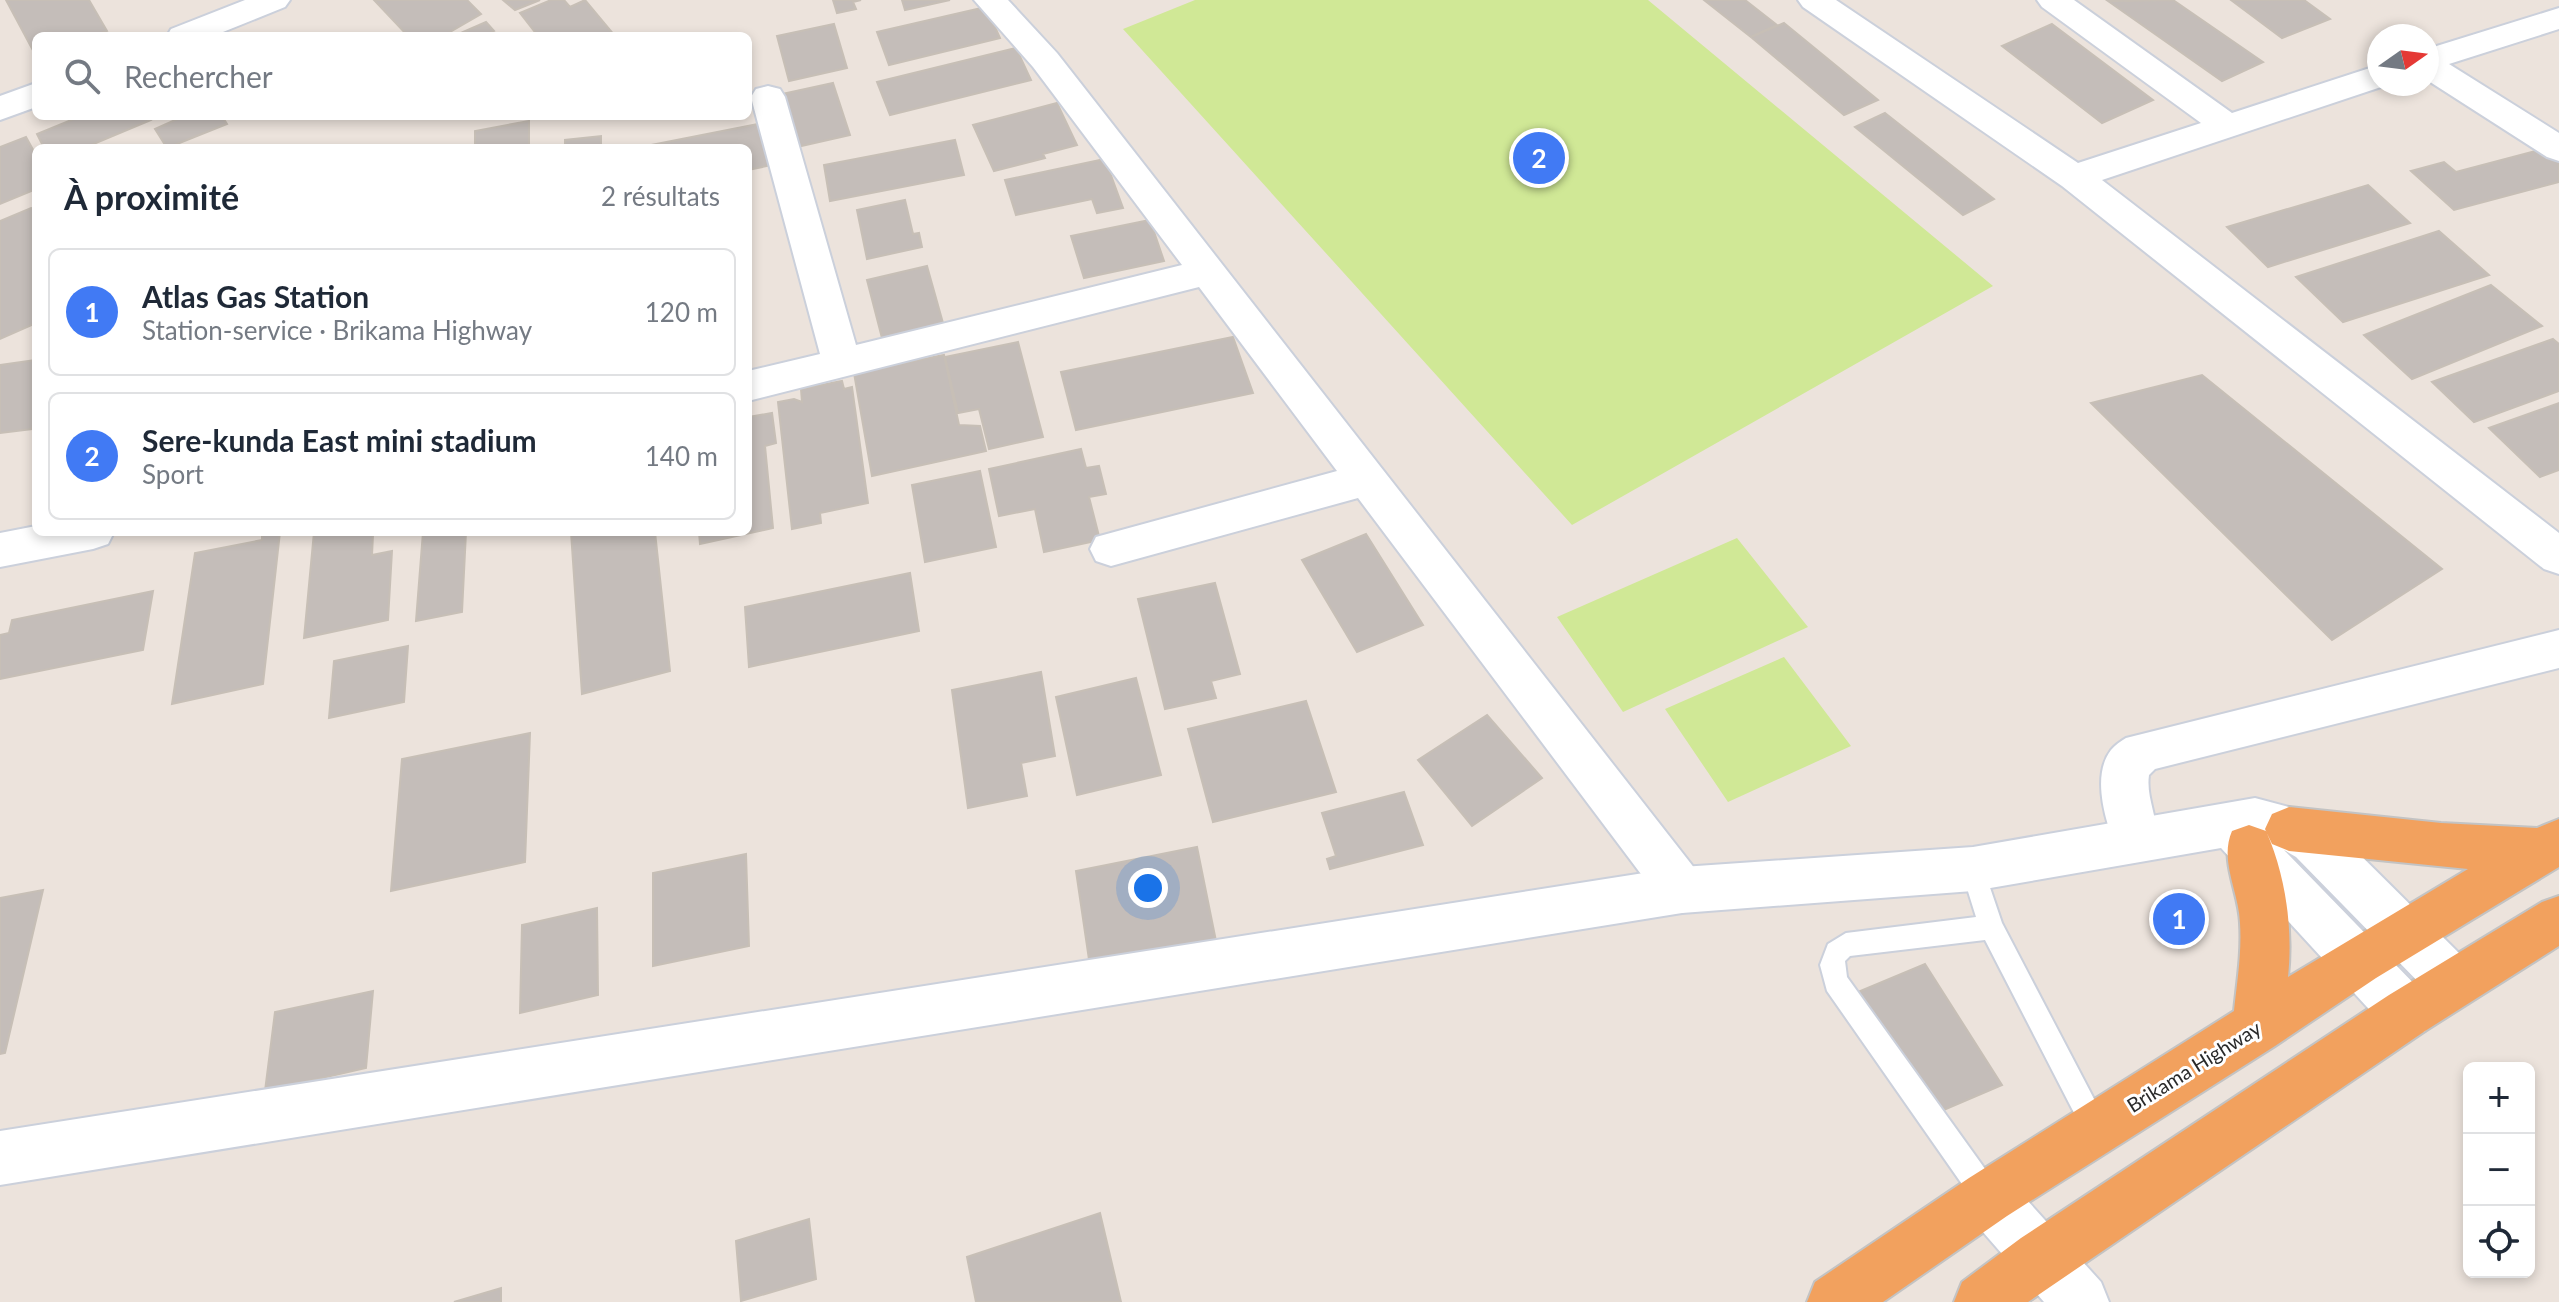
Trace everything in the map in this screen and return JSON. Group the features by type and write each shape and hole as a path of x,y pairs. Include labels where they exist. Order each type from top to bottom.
{"highway":[{"path":"2257,1028 2265,959 2265,921 2255,834 2441,845 2551,846"},
{"name":"Brikama Highway","path":"1835,1302 1988,1197 2358,961 2551,846"},
{"path":"1982,1302 2041,1258 2407,1013 2559,919"}],"street":[{"path":"193,32 274,0"},
{"path":"990,0 1045,60 1682,890"},
{"path":"1814,0 2074,177 2559,557"},
{"path":"2053,0 2228,126"},
{"path":"2439,59 2559,18"},
{"path":"2439,71 2559,149"},
{"path":"2074,177 2367,80"},
{"path":"0,109 32,96"},
{"path":"768,97 842,364"},
{"path":"752,385 1207,272"},
{"path":"1111,549 1368,479"},
{"path":"0,550 72,536"},
{"path":"2136,839 2124,785 2127,765 2142,752 2559,649"},
{"path":"0,1158 1682,890 1973,869 2136,839 2255,834 2313,841 2454,983"},
{"path":"2255,834 2358,961 2407,1013"},
{"path":"1988,1197 2081,1302"}],"lane":[{"path":"1973,869 1991,927 2096,1129"},
{"path":"1988,1197 1836,982 1831,960 1835,950 1846,945 1991,927"}],"green space":[{"path":"1195,0 1648,0 1993,286 1572,525 1123,29"},
{"path":"1737,538 1808,627 1623,712 1557,617"},
{"path":"1784,657 1851,746 1728,802 1665,709"}],"building":[{"path":"6,0 89,0 107,31 32,32 32,49"},
{"path":"374,0 467,0 481,14 450,32 404,32"},
{"path":"503,0 540,0 515,10"},
{"path":"551,0 564,0 570,7 585,0 612,32 535,32 520,13"},
{"path":"833,0 861,0 853,2 856,9 837,13"},
{"path":"902,0 950,0 905,10"},
{"path":"1704,0 1745,0 1777,25 1751,37"},
{"path":"2173,0 2263,62 2222,81 2108,1"},
{"path":"2231,0 2304,0 2330,19 2282,38"},
{"path":"986,7 1000,38 889,65 877,32"},
{"path":"486,22 494,31 492,32 463,32"},
{"path":"1784,23 1878,100 1844,115 1751,37"},
{"path":"834,24 847,68 789,81 777,36"},
{"path":"2052,24 2153,100 2102,123 2002,46"},
{"path":"1016,48 1031,80 890,115 877,82"},
{"path":"833,83 850,135 788,149 773,96"},
{"path":"1057,103 1077,145 1043,154 1045,158 994,171 973,125"},
{"path":"1885,113 1994,199 1963,215 1855,127"},
{"path":"71,120 151,120 94,144 42,144 37,134"},
{"path":"175,120 224,120 227,124 177,144 164,144 155,129"},
{"path":"529,121 529,144 475,144 475,131"},
{"path":"773,121 781,163 752,169 752,144 656,144"},
{"path":"601,136 601,144 565,144 565,140"},
{"path":"26,137 32,148 32,191 0,204 0,147"},
{"path":"955,140 964,175 830,201 824,165"},
{"path":"2543,149 2559,162 2559,182 2454,210 2411,171 2444,162 2456,172"},
{"path":"1105,159 1123,208 1097,213 1092,199 1016,215 1005,180"},
{"path":"2368,185 2410,223 2268,267 2227,227"},
{"path":"905,200 913,234 919,233 922,247 867,259 857,210"},
{"path":"32,208 32,325 0,339 0,221"},
{"path":"1150,220 1164,261 1084,278 1071,236"},
{"path":"2439,231 2489,275 2343,322 2296,277"},
{"path":"927,266 943,323 882,338 867,280"},
{"path":"2491,285 2542,326 2412,379 2364,335"},
{"path":"1233,337 1253,393 1076,430 1061,372"},
{"path":"2553,339 2559,344 2559,391 2474,422 2432,382"},
{"path":"1018,342 1043,437 989,449 979,409 958,413 945,357"},
{"path":"944,355 959,425 980,426 986,451 872,476 854,373"},
{"path":"32,361 32,429 0,433 0,365"},
{"path":"2202,375 2442,569 2332,640 2091,403"},
{"path":"842,381 844,389 852,387 868,503 820,513 821,523 792,529 778,402 794,399 802,402 801,389"},
{"path":"2559,403 2559,470 2540,477 2489,428"},
{"path":"772,413 776,443 765,446 773,528 752,533 752,416"},
{"path":"1081,449 1086,468 1099,466 1106,494 1089,497 1100,540 1044,552 1035,509 999,516 989,469"},
{"path":"980,471 996,547 925,562 912,485"},
{"path":"1366,534 1423,625 1357,652 1302,560"},
{"path":"262,536 280,536 263,684 172,704 195,553 262,540"},
{"path":"314,536 373,536 372,555 392,551 388,620 304,638"},
{"path":"423,536 466,536 462,612 416,621"},
{"path":"571,536 655,536 670,671 582,694"},
{"path":"699,536 736,536 700,544"},
{"path":"910,573 919,631 749,667 745,607"},
{"path":"1215,583 1240,674 1211,681 1216,698 1165,709 1138,599"},
{"path":"153,591 143,650 0,679 0,635 9,633 12,620"},
{"path":"408,646 404,702 329,718 334,661"},
{"path":"1041,672 1055,756 1021,763 1027,796 968,808 952,690"},
{"path":"1136,678 1161,775 1077,795 1056,697"},
{"path":"1306,701 1336,792 1213,822 1188,729"},
{"path":"1487,715 1542,778 1472,826 1418,760"},
{"path":"530,733 525,862 391,891 402,759"},
{"path":"1404,792 1423,845 1330,869 1327,859 1336,856 1322,813"},
{"path":"1197,847 1217,946 1091,973 1076,871"},
{"path":"746,854 749,946 653,966 653,873"},
{"path":"43,890 5,1053 0,1054 0,898"},
{"path":"597,908 598,995 520,1013 522,925"},
{"path":"1925,964 2002,1085 1932,1115 1858,992"},
{"path":"373,991 366,1068 265,1091 275,1012"},
{"path":"1100,1213 1121,1302 976,1302 967,1257"},
{"path":"809,1219 816,1279 741,1301 736,1241"},
{"path":"501,1288 501,1302 454,1302"}],"place":[{"name":"Sere-kunda East mini stadium","path":"1539,158"},
{"name":"Atlas Gas Station","path":"2179,919"}]}
